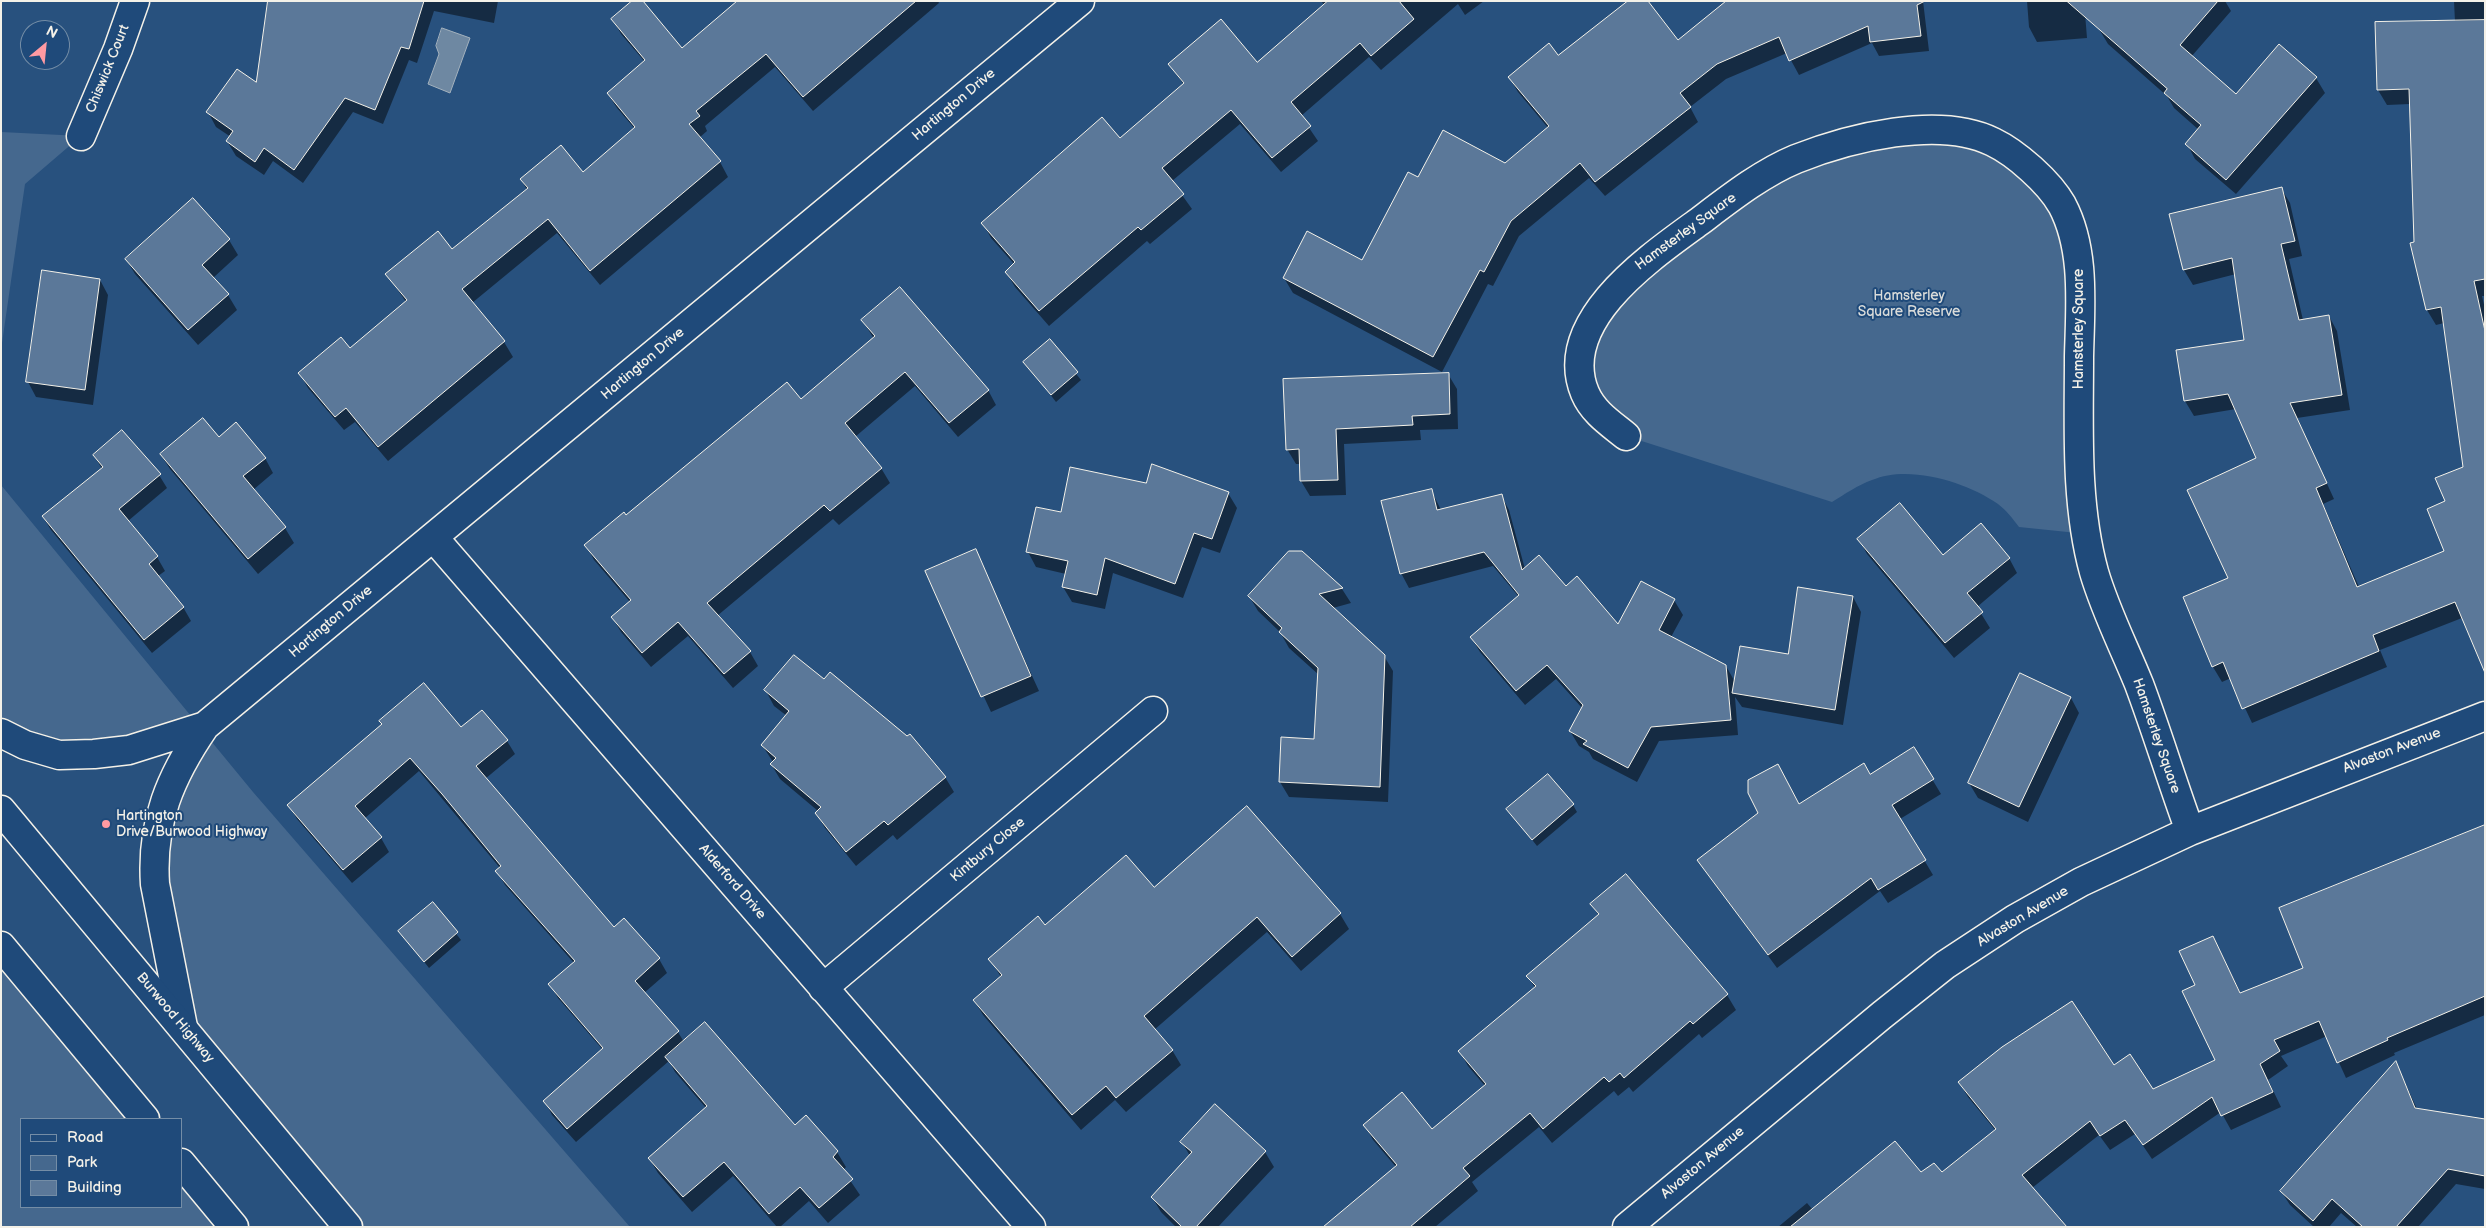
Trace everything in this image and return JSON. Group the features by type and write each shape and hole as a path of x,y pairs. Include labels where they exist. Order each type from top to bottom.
{"main road":[{"name":"Chiswick Court","path":"80,136 118,49 135,1"},
{"name":"Hartington Drive","path":"183,1027 154,884 153,861 156,828 162,809 177,774 205,726 1080,1"},
{"name":"Hamsterley Square","path":"1626,436 1598,415 1584,392 1580,367 1583,343 1594,318 1613,292 1636,268 1722,204 1793,160 1841,144 1881,135 1926,130 1962,132 1993,142 2019,160 2045,182 2062,205 2078,257 2080,285 2079,434 2086,534 2094,573 2140,688 2190,831"},
{"name":"Alderford Drive","path":"433,537 1032,1227"},
{"name":"Kintbury Close","path":"823,988 1153,711"},
{"name":"Alvaston Avenue","path":"1627,1227 1882,1014 1945,965 2015,919 2081,882 2190,831 2485,716"},
{"name":"Hartington Drive","path":"1,733 25,745 59,754 94,754 129,750 205,726"},
{"name":"Burwood Highway","path":"1,810 348,1227"},
{"path":"1,946 144,1118"},
{"path":"182,1164 234,1227"}],"green space":[{"path":"1,132 81,136 25,184 1,350"},
{"name":"Hamsterley Square Reserve","path":"1962,132 2062,205 2087,534 2019,527 2004,509 1985,496 1954,483 1920,475 1903,474 1872,480 1832,502 1626,436 1598,415 1583,343 1594,318 1793,160"},
{"path":"1,485 200,727 110,753 1,733"},
{"path":"202,730 253,792 630,1227 348,1227 183,1027 153,861"},
{"path":"1,946 144,1118 20,1118 20,1208 182,1208 182,1164 234,1227 1,1227"}],"shaded area":[{"path":"442,28 470,38 450,93 428,84 439,54 436,46"}],"building":[{"path":"268,1 424,1 409,49 401,47 375,110 345,98 294,170 264,148 255,162 226,141 233,131 206,112 237,69 256,82"},
{"path":"632,1 643,1 682,48 737,1 916,1 803,97 766,54 696,111 700,116 689,124 721,161 590,271 548,219 462,289 505,341 378,447 346,408 335,417 298,373 341,337 350,348 407,300 385,274 438,231 452,249 528,188 520,179 561,145 583,172 635,127 607,93 645,60 611,19"},
{"path":"1328,1 1399,1 1414,19 1371,56 1360,43 1291,102 1311,126 1272,158 1231,110 1162,168 1184,194 1141,230 1138,227 1039,311 1005,272 1015,262 981,223 1102,117 1120,138 1184,83 1168,64 1221,19 1257,62"},
{"path":"1628,1 1648,1 1678,40 1726,1 1925,1 1917,5 1921,36 1870,42 1868,26 1789,61 1779,37 1717,64 1680,93 1691,107 1595,182 1580,163 1511,221 1484,272 1480,270 1433,357 1283,278 1307,231 1362,260 1408,172 1418,177 1443,130 1505,163 1549,126 1508,77 1549,43 1558,55"},
{"path":"2067,1 2218,1 2180,45 2236,94 2279,44 2317,77 2226,180 2185,144 2201,125 2164,93 2167,89"},
{"path":"2485,20 2485,279 2474,281 2485,331 2485,673 2455,602 2373,635 2379,651 2242,709 2223,662 2212,667 2183,597 2228,578 2187,490 2256,458 2228,394 2184,401 2176,350 2244,340 2232,258 2183,270 2169,214 2282,187 2295,241 2281,244 2299,320 2329,315 2342,395 2290,403 2327,483 2316,488 2357,587 2444,551 2427,509 2445,501 2435,478 2463,467 2441,307 2426,310 2410,243 2414,242 2409,89 2377,90 2375,22"},
{"path":"193,198 230,239 202,265 229,294 188,330 125,259"},
{"path":"42,270 100,279 85,390 26,382"},
{"path":"900,287 989,390 949,423 905,372 845,423 882,468 830,511 824,505 707,603 751,651 724,674 678,622 642,653 611,617 631,600 584,545 624,512 626,515 787,382 801,399 875,336 861,320"},
{"path":"1050,339 1078,372 1051,395 1023,362"},
{"path":"1449,373 1450,414 1412,416 1413,425 1336,429 1338,480 1300,481 1299,449 1286,450 1283,379"},
{"path":"203,418 219,437 236,422 266,458 243,476 286,527 248,559 160,454"},
{"path":"122,430 161,474 119,509 158,556 149,564 184,607 144,640 42,516 103,467 93,455"},
{"path":"1152,464 1229,492 1212,539 1194,533 1175,584 1105,558 1097,595 1062,587 1068,561 1026,552 1036,507 1061,512 1070,467 1146,483"},
{"path":"1432,489 1437,510 1502,494 1522,570 1539,555 1566,586 1577,576 1618,624 1641,581 1675,599 1659,630 1726,665 1731,720 1651,727 1628,768 1583,744 1587,741 1569,731 1583,705 1547,665 1516,691 1470,637 1519,595 1484,552 1400,574 1381,501"},
{"path":"1900,503 1943,555 1981,523 2010,558 1967,593 1983,612 1945,643 1857,539"},
{"path":"976,549 1031,676 981,697 925,571"},
{"path":"1289,551 1302,551 1343,588 1319,594 1385,655 1380,787 1279,782 1281,737 1314,739 1318,668 1279,632 1282,628 1248,596"},
{"path":"1798,587 1853,596 1835,710 1732,693 1740,646 1788,654"},
{"path":"794,655 824,679 830,672 907,736 910,734 946,777 888,825 884,821 846,852 815,813 821,807 770,764 776,758 761,745 789,711 764,690"},
{"path":"2020,673 2071,697 2019,807 1968,783"},
{"path":"424,683 461,727 482,710 508,740 476,766 614,927 624,918 660,958 635,981 679,1031 567,1129 543,1101 603,1048 548,984 575,961 495,871 501,866 442,794 410,758 355,806 382,837 343,870 287,805 382,724 379,721"},
{"path":"1914,747 1934,779 1892,805 1926,860 1878,890 1871,878 1768,955 1697,860 1758,813 1748,793 1748,780 1778,764 1799,804 1864,763 1870,774"},
{"path":"1548,774 1574,804 1532,840 1506,809"},
{"path":"1247,806 1341,913 1292,957 1257,917 1144,1016 1173,1050 1116,1098 1106,1086 1072,1115 973,1000 1002,975 988,959 1038,916 1045,925 1126,855 1154,887"},
{"path":"2485,825 2485,996 2387,1038 2388,1040 2337,1063 2319,1021 2274,1040 2280,1051 2260,1064 2273,1092 2221,1116 2212,1097 2143,1145 2125,1120 2100,1136 2090,1121 2022,1175 2067,1227 1790,1227 1895,1141 1921,1172 1934,1163 1942,1172 1996,1129 1958,1082 2002,1047 2072,1001 2114,1065 2130,1054 2153,1089 2215,1060 2182,991 2195,985 2179,951 2213,936 2240,993 2303,968 2279,908"},
{"path":"1626,874 1728,994 1693,1024 1690,1021 1624,1078 1620,1073 1609,1082 1604,1077 1543,1129 1530,1113 1463,1168 1470,1176 1410,1227 1323,1227 1397,1165 1363,1125 1402,1092 1432,1129 1486,1084 1458,1051 1536,986 1526,976 1599,914 1590,904"},
{"path":"433,902 458,932 424,962 398,931"},
{"path":"705,1022 795,1125 806,1115 838,1151 833,1157 853,1179 819,1208 800,1187 769,1214 724,1162 683,1197 648,1158 707,1106 665,1057"},
{"path":"2396,1061 2415,1108 2485,1119 2485,1176 2448,1169 2396,1227 2363,1227 2332,1199 2313,1221 2280,1191"},
{"path":"1215,1104 1266,1151 1196,1227 1182,1227 1151,1197 1192,1152 1180,1142"}],"place":[{"name":"Hartington Drive/Burwood Highway","path":"106,824"}]}
